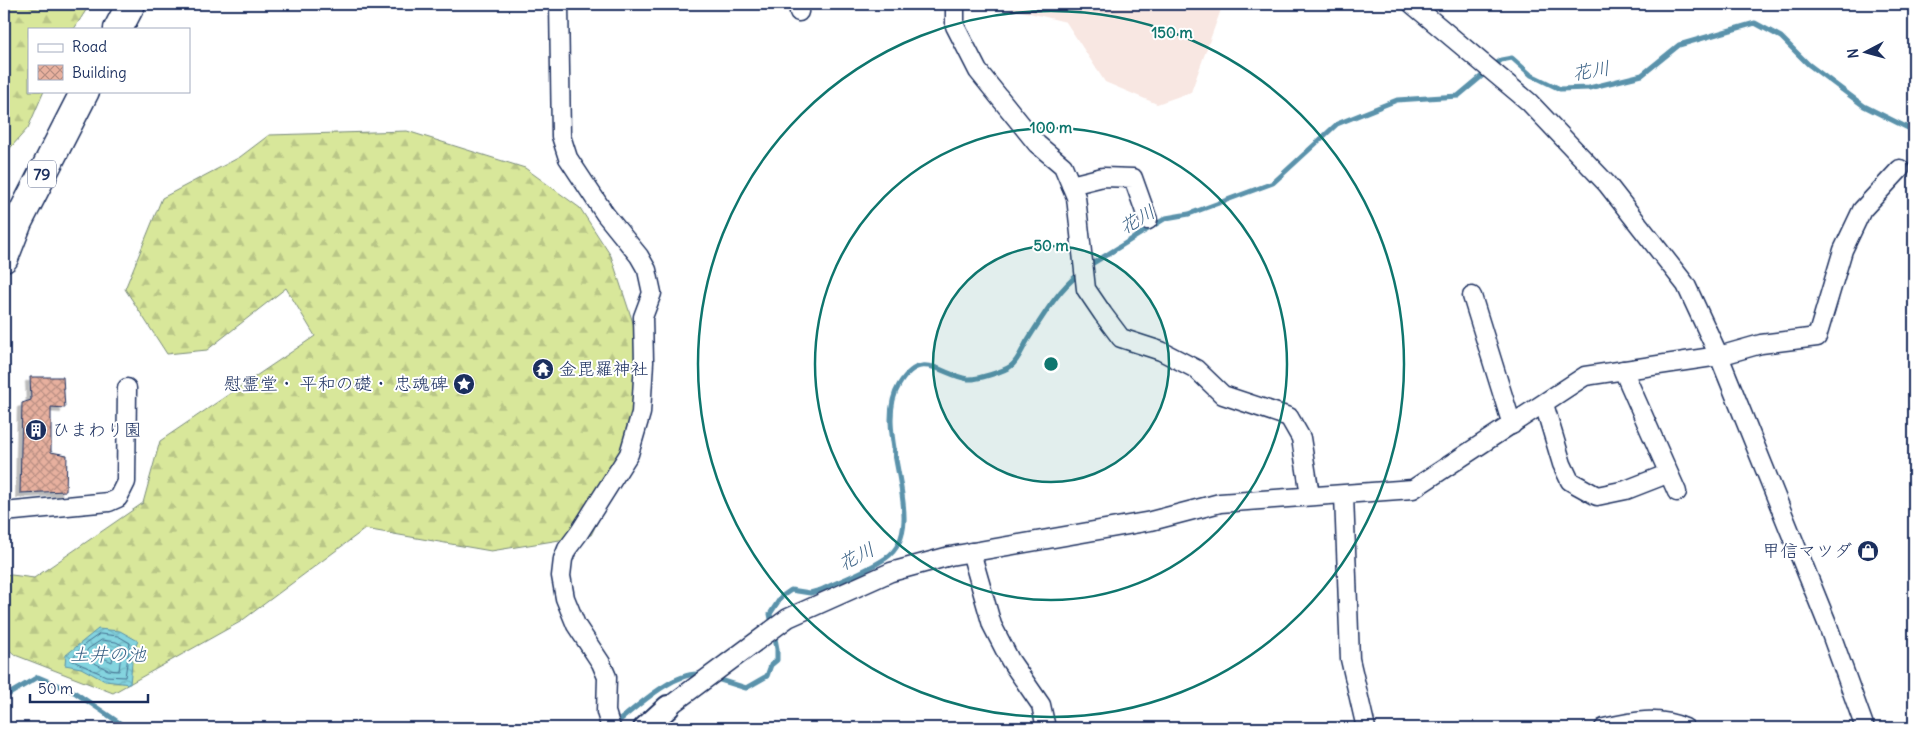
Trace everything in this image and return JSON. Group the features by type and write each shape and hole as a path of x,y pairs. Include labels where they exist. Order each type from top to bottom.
{"main road":[{"path":"119,28 131,4"},
{"name":"79","path":"4,258 22,214 84,92"}],"street":[{"path":"560,4 560,104 564,143 568,158 597,202 643,263 651,282 652,293 643,317 644,362 641,414 629,454 567,549 563,559 561,576 565,598 576,625 607,677 606,712 611,728"},
{"path":"955,4 955,26 978,71 1037,144 1063,166 1076,197 1086,289 1121,338 1161,351 1196,369 1223,395 1289,417 1302,438 1310,495"},
{"path":"1412,4 1528,102 1607,184 1686,285 1719,356 1827,623 1865,728"},
{"path":"645,728 668,707 788,618 891,572 971,552 1151,521 1220,503 1310,495 1344,495 1413,488 1585,376 1719,356 1761,344 1817,337 1843,250 1862,210 1900,170"},
{"path":"1071,185 1103,177 1133,178 1148,220"},
{"path":"1472,296 1512,425"},
{"path":"1623,370 1667,474 1677,492"},
{"path":"4,512 109,502 118,498 126,482 127,388"},
{"path":"1544,404 1562,464 1570,481 1597,496 1626,490 1667,474"},
{"path":"1344,495 1350,659 1366,728"},
{"path":"971,552 992,625 1010,660 1041,705 1046,728"},
{"path":"1604,728 1640,719 1670,721 1685,728"}],"shaded area":[{"path":"993,4 1223,4 1191,92 1157,104 1105,82 1066,22"}],"green space":[{"path":"4,4 90,4 75,28 28,28 28,92 44,92 28,128 4,155"},
{"path":"407,131 525,168 580,208 611,256 640,344 643,432 591,535 491,551 365,529 240,622 113,693 15,655 4,645 4,574 34,578 143,503 160,441 315,336 286,288 207,350 167,354 125,289 162,198 240,157 269,135"}],"water":[{"name":"土井の池","path":"98,629 120,631 138,641 133,652 130,684 105,681 81,668 65,665 66,655"}],"building":[{"name":"ひまわり園","path":"30,377 63,377 65,408 51,407 51,452 67,455 66,491 20,493 22,403 31,400"}],"waterway":[{"name":"花川","path":"1087,267 1166,218 1189,214 1273,183 1337,124 1397,100 1458,96 1501,60 1512,58 1531,75 1560,89 1589,88 1642,75 1679,45 1755,23 1781,37 1808,64 1864,106 1914,131"},
{"name":"花川","path":"772,624 770,614 781,597 791,590 810,593 821,590 879,563 899,543 904,524 903,501 891,428 892,405 899,385 907,374 915,368 923,366 940,369 958,377 972,379 1008,368 1016,361 1057,296 1080,273"},
{"name":"花川","path":"714,678 746,688 767,676 771,665 777,660 774,633"},
{"name":"花川","path":"614,725 644,700 669,683 693,674 704,675"},
{"name":"花川","path":"4,697 38,677 74,692 127,728"}],"place":[{"name":"金毘羅神社","path":"543,369"},
{"name":"慰霊堂・ 平和の礎・ 忠魂碑","path":"464,384"},
{"name":"ひまわり園","path":"36,430"},
{"name":"甲信マツダ","path":"1868,551"}]}
